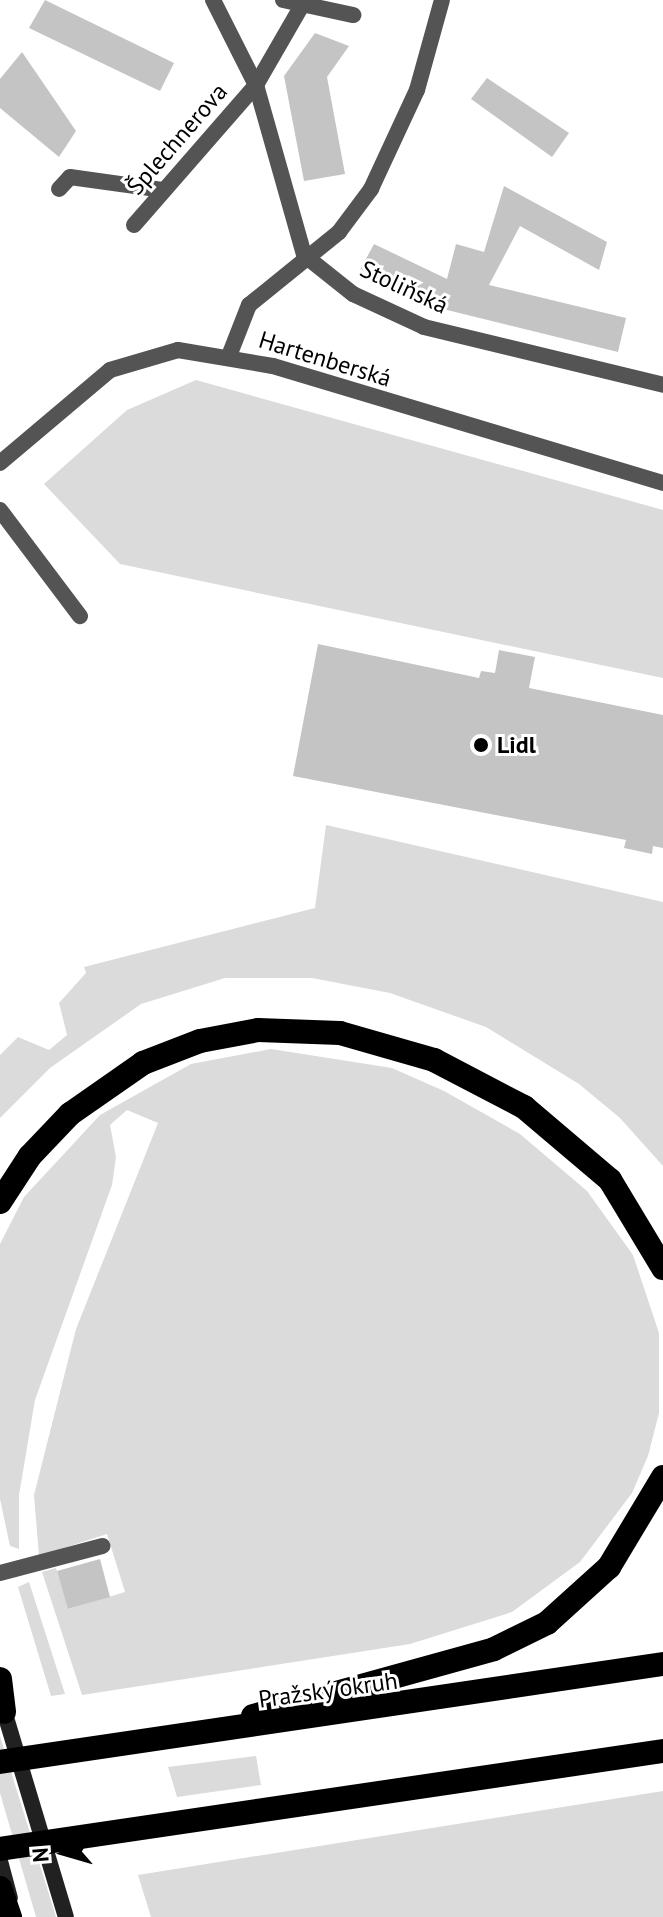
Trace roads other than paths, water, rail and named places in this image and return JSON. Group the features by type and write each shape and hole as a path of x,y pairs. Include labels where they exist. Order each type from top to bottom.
{"highway":[{"path":"0,1202 30,1156 70,1114 143,1063 228,1034 325,1031 434,1060 524,1107 610,1180 663,1268"},
{"path":"158,1742 527,1635 568,1607 609,1567 663,1477"},
{"name":"Pražský okruh","path":"0,1762 158,1742 663,1664"},
{"path":"0,1679 2,1706"},
{"path":"0,1849 183,1826 663,1751"},
{"path":"0,1888 13,1917"}],"main road":[{"path":"2,1706 66,1917"},
{"path":"0,1861 13,1917"}],"street":[{"path":"213,0 256,85 304,255"},
{"path":"283,0 304,2 353,15"},
{"path":"229,356 249,305 304,255 339,232 371,189 417,90 442,0"},
{"name":"Šplechnerova","path":"134,225 256,85 304,2"},
{"path":"59,189 70,177 164,190"},
{"name":"Stoliňská","path":"304,255 353,294 424,327 663,385"},
{"name":"Hartenberská","path":"0,463 86,388 132,359 178,350 229,356 663,483"},
{"path":"0,510 80,616"},
{"path":"0,1573 102,1546"}],"place":[{"name":"Lidl","path":"481,745"}]}
